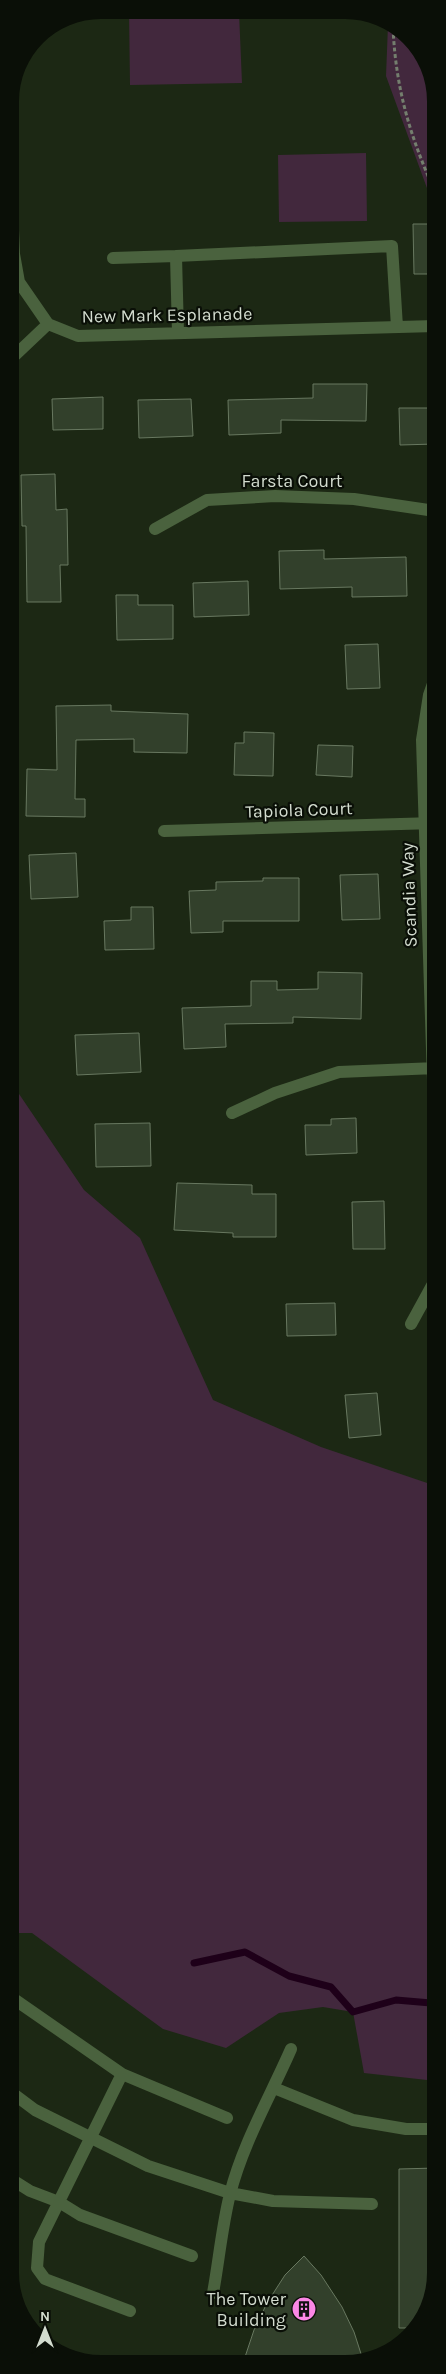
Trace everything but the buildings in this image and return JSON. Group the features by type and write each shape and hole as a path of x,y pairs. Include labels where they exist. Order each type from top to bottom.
{"street":[{"path":"113,258 392,246 397,327"},
{"path":"176,256 178,333"},
{"path":"19,282 48,324 19,351"},
{"name":"New Mark Esplanade","path":"48,324 78,336 427,326"},
{"name":"Farsta Court","path":"155,530 207,500 256,497 354,499 427,510"},
{"name":"Scandia Way","path":"427,708 422,740 427,792"},
{"name":"Tapiola Court","path":"164,831 427,823"},
{"path":"232,1113 275,1093 339,1072 427,1068"},
{"path":"411,1324 427,1295"},
{"path":"19,2003 122,2074 227,2118"},
{"path":"213,2293 230,2194 256,2120 274,2088 291,2049"},
{"path":"122,2074 39,2242 37,2268 45,2278 130,2311"},
{"path":"274,2088 353,2120 406,2129 427,2129"},
{"path":"19,2098 35,2110 148,2166 230,2194 273,2201 372,2204"},
{"path":"19,2184 30,2191 59,2202 80,2215 192,2256"}],"path":[{"path":"393,35 394,54 402,106 416,149 427,174"}],"shaded area":[{"path":"129,19 239,19 242,83 130,85"},
{"path":"388,31 407,47 419,64 423,74 427,90 427,188 386,76"},
{"path":"366,153 367,221 279,222 278,155"},
{"path":"19,1094 84,1190 140,1238 213,1400 321,1447 427,1483 427,2080 364,2073 353,2012 323,2007 279,2013 226,2048 163,2029 32,1933 19,1933"}],"waterway":[{"path":"194,1963 245,1952 289,1976 331,1987 353,2012 396,2000 427,2003"}],"place":[{"name":"The Tower Building","path":"304,2309"}]}
